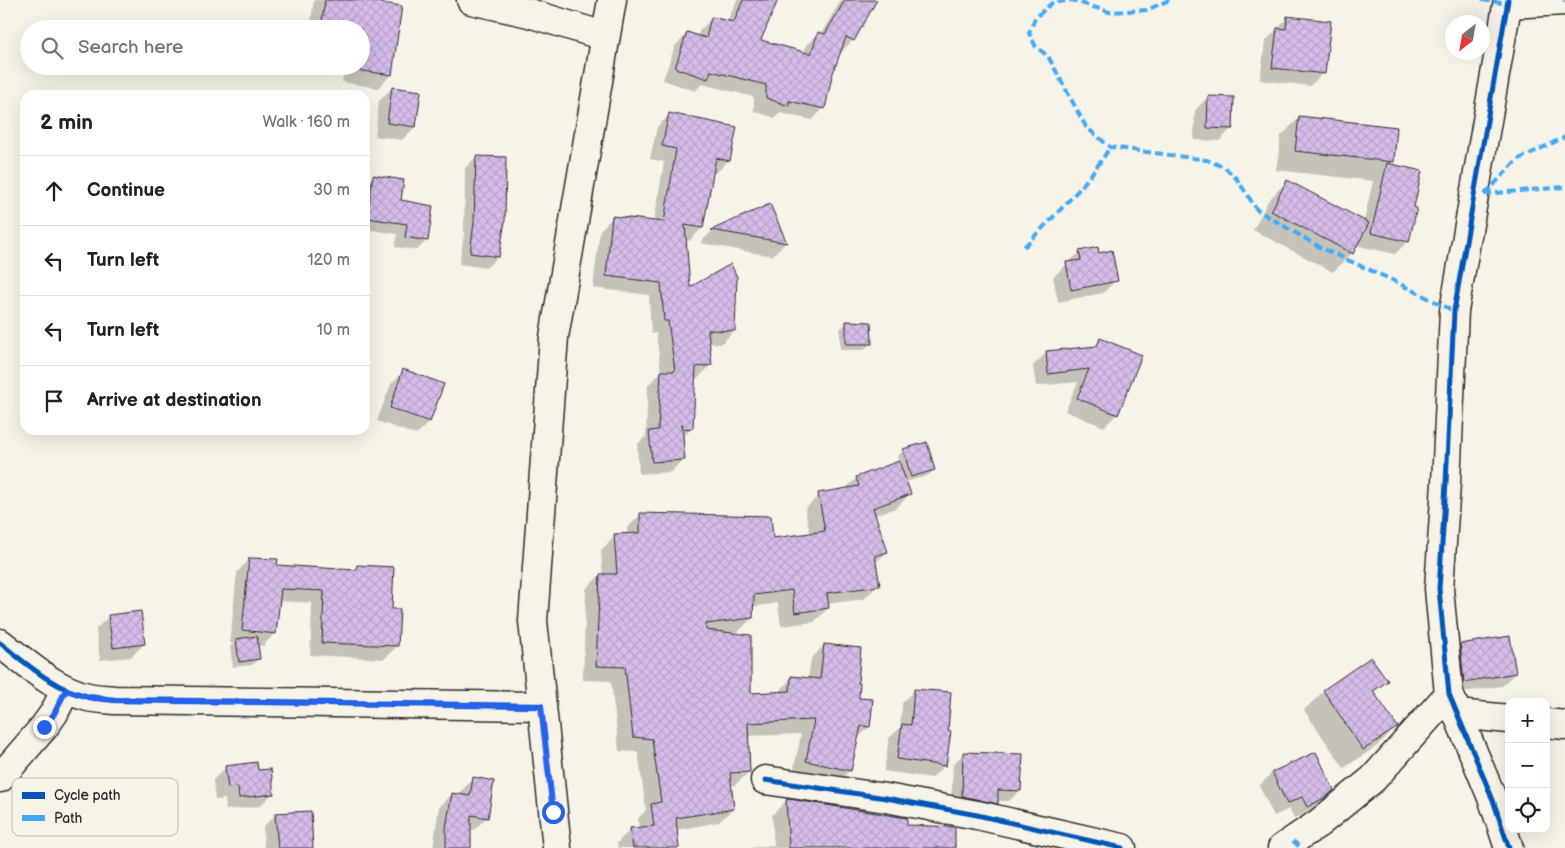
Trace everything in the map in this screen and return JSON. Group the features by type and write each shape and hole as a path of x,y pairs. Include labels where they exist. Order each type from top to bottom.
{"street":[{"path":"471,0 529,13 604,36"},
{"path":"557,848 533,621 554,337 604,36 612,0"},
{"path":"1509,848 1493,800 1453,704 1438,589 1446,483 1454,311 1508,2 1565,1"},
{"path":"0,643 46,678 66,690 89,697 115,700 541,706"},
{"path":"0,778 54,714 66,690"},
{"path":"1453,704 1505,718"},
{"path":"1282,848 1319,823 1372,778 1453,704"},
{"path":"1550,723 1565,724"},
{"path":"765,780 886,798 977,815 1122,848"}],"building":[{"path":"325,0 362,0 402,6 392,75 370,72 370,20 322,20"},
{"path":"743,0 778,0 761,40 811,54 818,32 825,34 845,0 877,0 854,41 846,37 832,76 825,109 789,101 789,106 766,98 766,85 711,71 708,79 675,68 687,32 706,38 711,17 734,22"},
{"path":"1287,16 1331,21 1325,74 1272,68 1277,28 1286,29"},
{"path":"392,87 421,91 416,127 387,123"},
{"path":"1208,96 1234,97 1233,129 1207,128"},
{"path":"669,113 737,127 730,161 716,158 703,228 685,225 690,287 731,264 737,277 735,331 708,330 712,365 696,367 693,428 682,429 685,460 652,462 649,431 658,430 661,371 675,371 668,321 664,321 661,283 606,276 612,216 664,222 676,149 662,146"},
{"path":"1299,116 1397,127 1394,162 1295,151"},
{"path":"476,156 506,157 505,221 499,257 470,253 474,223"},
{"path":"1387,163 1422,171 1414,207 1417,208 1409,242 1371,233"},
{"path":"373,175 404,180 401,200 433,206 428,241 405,237 407,224 370,218 370,196"},
{"path":"1287,180 1369,223 1353,254 1271,211"},
{"path":"770,204 787,243 711,230"},
{"path":"1098,247 1099,253 1112,250 1118,281 1071,290 1066,262 1081,260 1079,251"},
{"path":"846,321 871,322 872,344 846,344"},
{"path":"1100,338 1142,355 1118,415 1077,398 1089,369 1048,374 1046,351 1097,346"},
{"path":"403,369 444,384 430,422 390,408"},
{"path":"927,442 935,470 911,477 903,449"},
{"path":"899,461 911,494 873,508 888,552 875,556 880,586 827,593 829,608 795,613 792,590 754,595 753,618 706,624 706,630 751,635 751,693 790,691 791,676 820,679 824,644 861,648 858,683 860,683 859,698 873,699 870,727 861,726 851,771 806,761 814,720 748,723 750,772 730,773 734,809 676,818 679,848 633,848 630,828 654,826 651,804 661,802 652,739 633,737 625,667 596,666 600,574 617,574 614,534 640,533 640,513 771,516 773,538 825,531 818,493 859,486 856,477"},
{"path":"249,558 278,559 277,565 356,570 357,565 394,567 392,609 400,609 398,646 322,643 324,591 281,589 276,634 242,630"},
{"path":"141,611 145,644 113,648 108,615"},
{"path":"257,636 260,659 239,662 236,639"},
{"path":"1510,636 1516,673 1464,682 1460,644"},
{"path":"1371,657 1388,681 1373,691 1398,727 1363,750 1323,690"},
{"path":"914,689 951,692 948,731 951,731 946,766 897,759 902,724 911,725"},
{"path":"963,752 1023,754 1021,791 998,790 998,804 962,796"},
{"path":"1316,752 1334,790 1326,797 1307,807 1302,797 1287,804 1272,772"},
{"path":"257,762 258,770 271,769 274,794 239,798 238,787 228,788 225,766"},
{"path":"473,777 494,781 488,818 471,815 471,848 446,848 446,828 452,793 470,796"},
{"path":"786,800 907,818 907,825 955,827 955,848 789,848"},
{"path":"311,811 313,848 278,848 275,813"}],"marked path":[{"path":"1169,0 1147,10 1109,12 1072,0 1052,3 1035,18 1029,33 1036,47 1048,56 1086,127 1110,147 1207,160 1224,167 1237,179 1257,210 1321,248 1390,279 1454,311"},
{"path":"1482,0 1508,4"},
{"path":"1485,194 1517,160 1565,137"},
{"path":"1024,247 1081,187 1110,147"},
{"path":"1484,194 1565,187"},
{"path":"1293,841 1301,848"}],"cycle path":[{"path":"1508,0 1454,311 1439,589 1449,694 1493,800 1509,848"},
{"path":"0,643 52,682 76,693 95,698 115,700 541,706"},
{"path":"765,780 886,798 977,815 1122,848"}],"route":[{"path":"44,727 54,714 66,690 89,697 115,700 541,706 553,812"}]}
